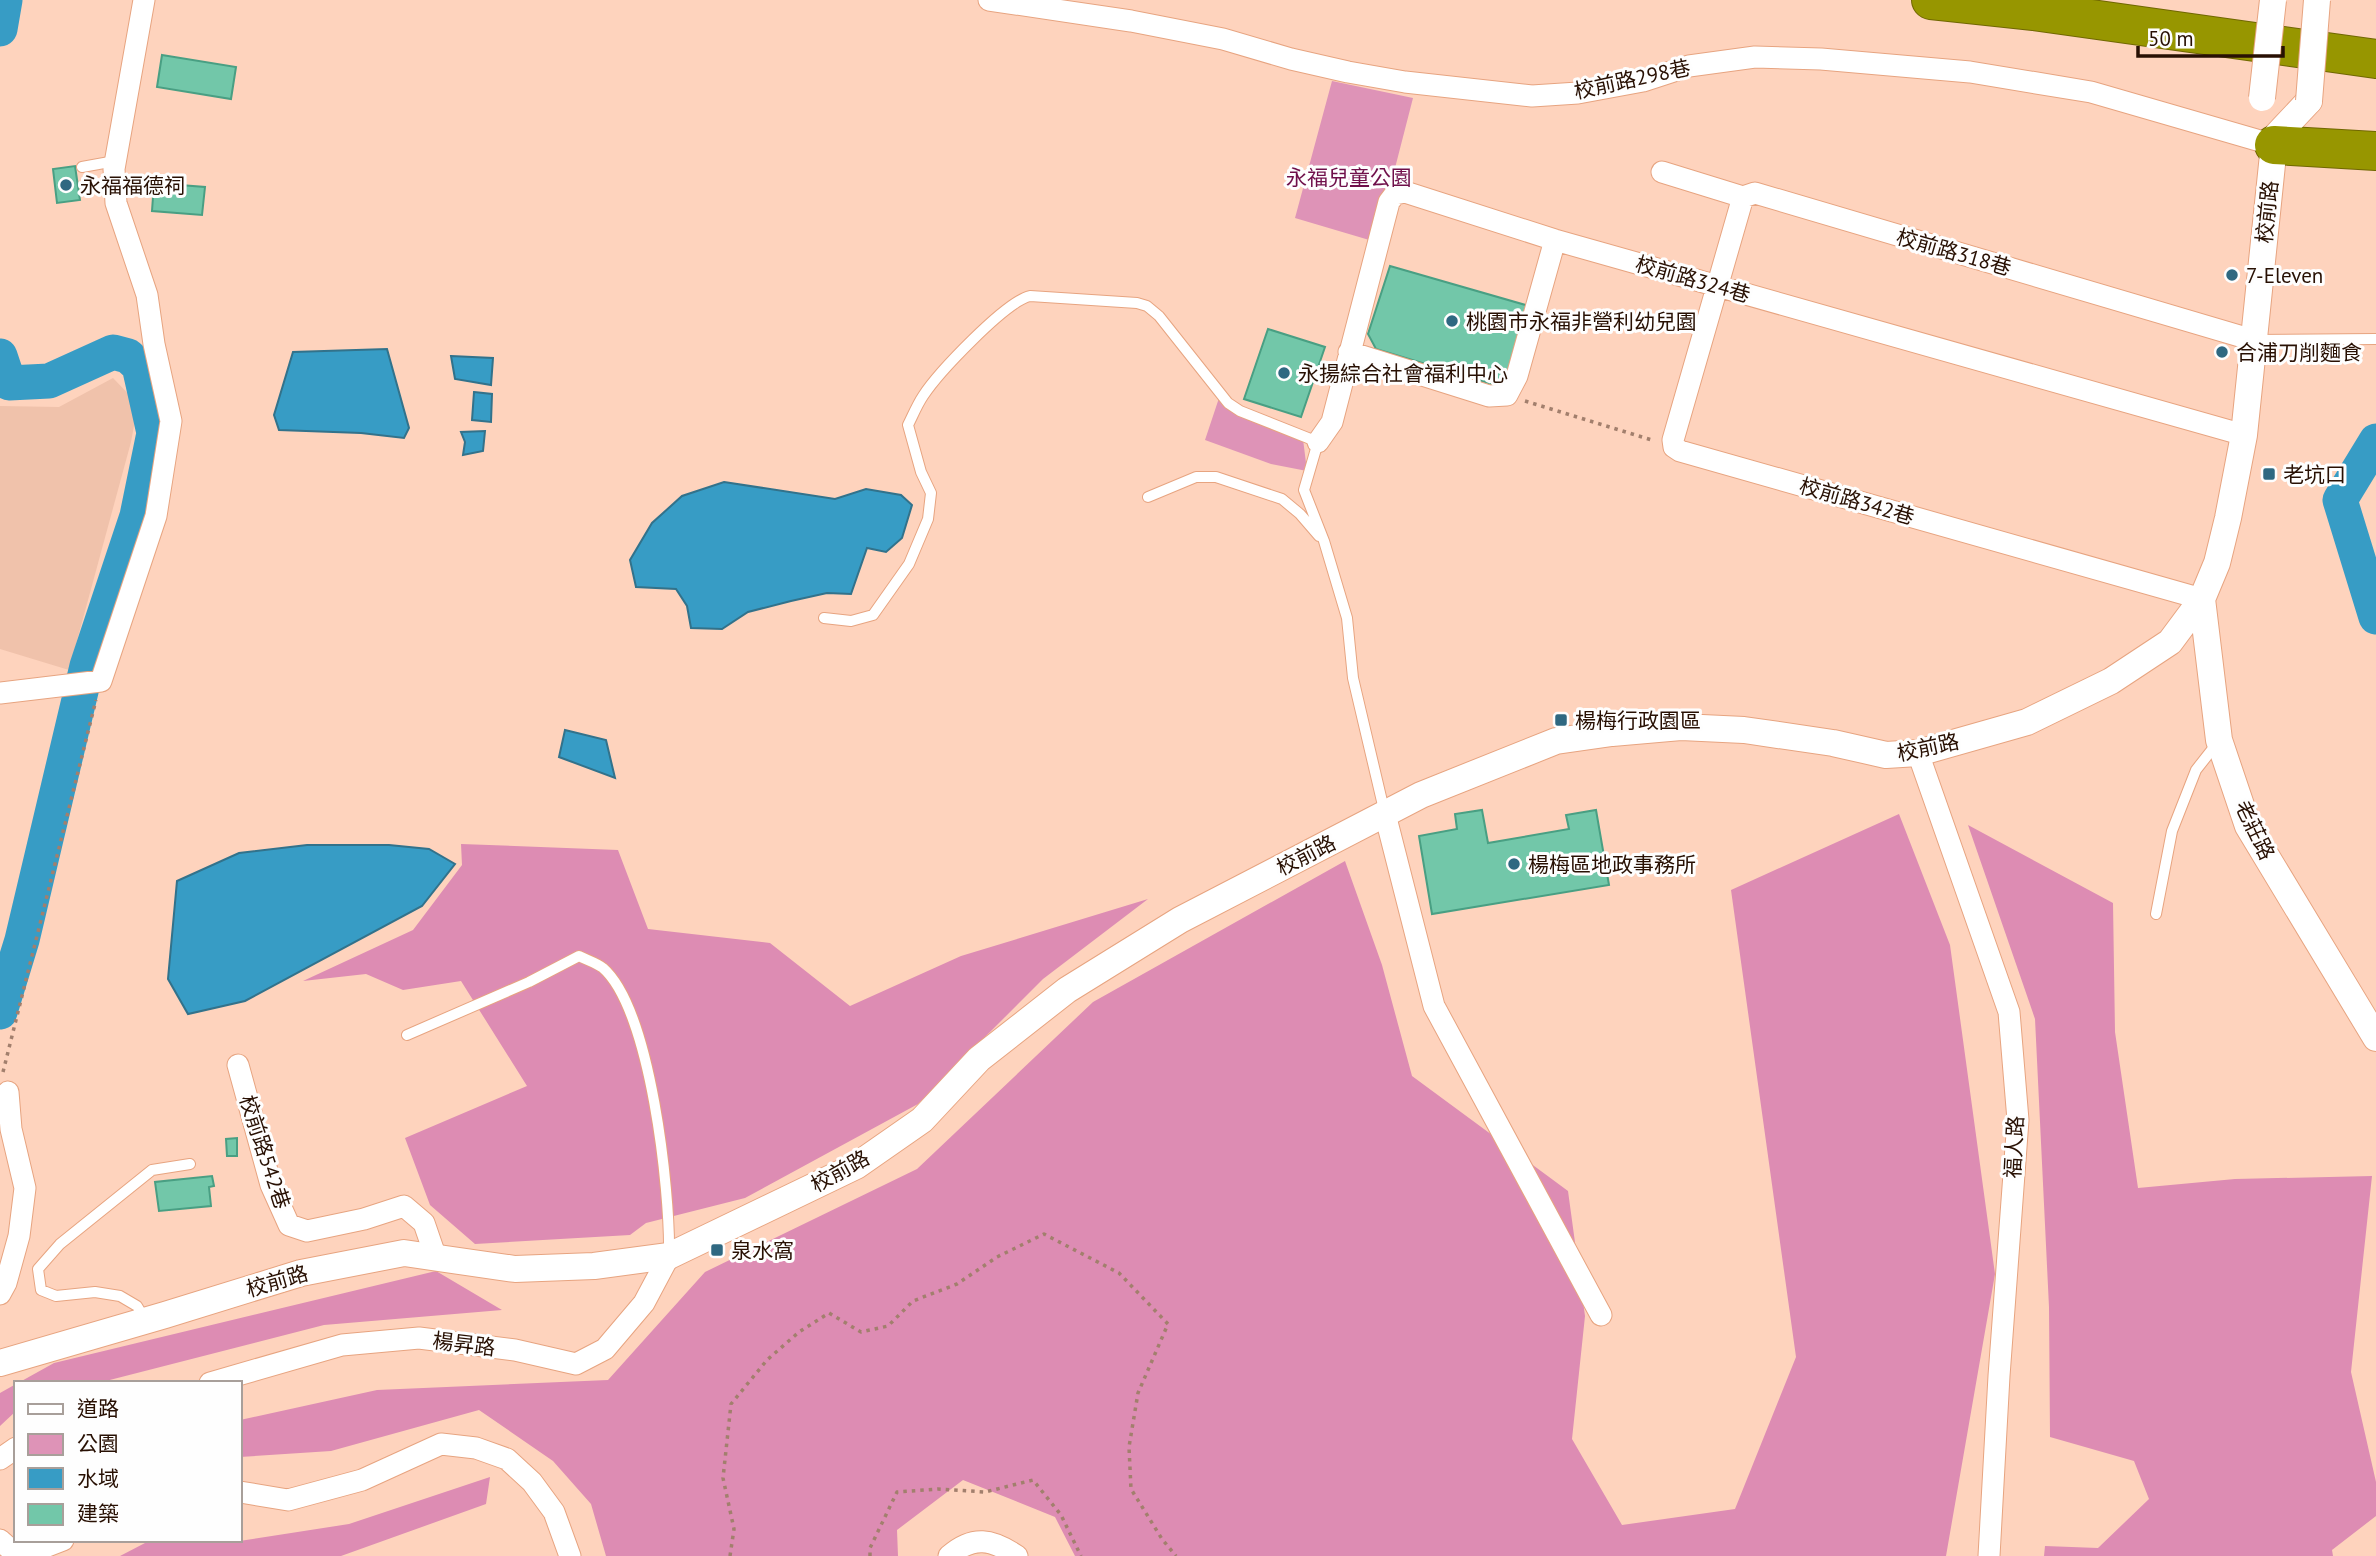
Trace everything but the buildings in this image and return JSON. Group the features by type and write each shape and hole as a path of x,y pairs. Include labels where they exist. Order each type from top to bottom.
{"highway":[{"path":"1931,0 2034,11 2376,59"},
{"path":"2276,140 2376,151"}],"street":[{"path":"0,693 101,681 156,516 170,421 147,295 116,203 115,161 144,0"},
{"name":"校前路298巷","path":"989,0 1144,23 1223,39 1314,64 1394,80 1532,96 1578,93 1643,81 1689,66 1755,57 1821,59 1970,72 2091,92 2276,140"},
{"name":"校前路","path":"0,1363 302,1273 404,1253 514,1269 594,1266 668,1256 856,1166 922,1120 979,1059 1068,990 1180,920 1421,795 1556,741 1681,727 1744,730 1833,743 1886,755 1918,753 2027,722 2111,681 2170,642 2202,599 2217,563 2228,518 2244,435 2276,140 2262,98 2273,0"},
{"path":"2276,140 2309,102 2317,0"},
{"name":"校前路318巷","path":"1662,172 1743,197 1755,193 2253,340"},
{"name":"校前路324巷","path":"1318,442 1332,422 1389,202 1395,194 1405,192 1555,240 2244,435"},
{"path":"1674,447 1673,440 1743,197"},
{"path":"1349,352 1489,396 1507,395 1517,376 1555,240"},
{"name":"校前路342巷","path":"1674,447 1680,452 2202,599"},
{"name":"老莊路","path":"2202,599 2219,740 2248,826 2376,1038"},
{"name":"福人路","path":"1918,753 2009,1012 2018,1120 1998,1376 1989,1556"},
{"path":"1385,814 1434,1006 1601,1315"},
{"name":"校前路542巷","path":"238,1065 271,1185 289,1226 307,1231 364,1219 404,1206 424,1223 436,1258"},
{"path":"0,1294 6,1283 19,1236 25,1188 11,1129 8,1092"},
{"name":"楊昇路","path":"217,1381 342,1345 419,1338 515,1350 576,1364 605,1349 643,1303 668,1256"},
{"path":"242,1492 288,1500 362,1480 441,1444 476,1448 507,1459 532,1482 554,1512 570,1556"},
{"path":"0,1540 10,1549 37,1550 58,1542"},
{"path":"949,1556 959,1548 979,1541 1001,1545 1017,1556"}],"lane":[{"path":"82,167 115,161"},
{"path":"824,618 851,621 873,615 909,564 928,519 931,493 920,472 908,425 924,394 999,315 1021,298 1030,296 1137,303 1147,306 1159,316 1228,403 1240,411 1318,442 1304,490 1324,541 1347,618 1353,678 1385,814"},
{"path":"2253,340 2376,339"},
{"path":"1148,497 1196,477 1216,477 1282,499 1300,514 1324,541"},
{"path":"2156,914 2172,831 2196,770 2219,740"},
{"path":"407,1035 529,982 579,956 603,968 628,1008 650,1075 669,1219 668,1256"},
{"path":"146,1321 137,1306 120,1296 95,1292 56,1296 41,1290 38,1269 60,1244 152,1170 190,1164"}],"path":[{"path":"1507,395 1674,447"},
{"path":"8,1092 2,1069 101,681"},
{"path":"730,1556 734,1529 723,1478 731,1404 767,1360 799,1332 828,1313 861,1332 888,1326 913,1301 957,1284 997,1257 1044,1234 1119,1273 1168,1324 1138,1393 1129,1447 1131,1489 1162,1539 1176,1556"},
{"path":"870,1556 870,1548 897,1492 938,1489 985,1492 1032,1480 1061,1515 1081,1556"}],"shaded area":[{"path":"113,378 138,404 131,442 69,670 0,649 0,406 59,407"},
{"path":"1899,814 1950,945 1995,1274 1946,1556 1075,1556 1055,1517 963,1480 897,1530 898,1556 606,1556 591,1504 553,1461 479,1410 331,1451 242,1457 242,1420 377,1390 608,1380 705,1272 917,1169 1093,1002 1345,861 1382,965 1412,1076 1568,1191 1585,1316 1572,1439 1622,1525 1735,1509 1796,1357 1731,890"},
{"path":"1968,825 2113,903 2115,1032 2138,1188 2235,1179 2372,1176 2351,1372 2376,1482 2376,1516 2332,1550 2333,1556 2044,1556 2045,1546 2098,1548 2149,1499 2134,1461 2050,1437 2049,1307 2035,1019"},
{"path":"461,844 618,850 648,929 770,943 850,1006 961,956 1148,899 1043,979 918,1104 745,1198 646,1223 630,1235 475,1244 430,1205 405,1138 527,1086 461,981 403,990 366,974 303,981 413,930 462,865"},
{"path":"436,1271 502,1310 324,1325 106,1381 22,1381 54,1363"},
{"path":"14,1385 14,1413 0,1426 0,1393"},
{"path":"490,1477 486,1504 341,1556 120,1556 145,1543 242,1542 349,1524"}],"green space":[{"name":"永福兒童公園","path":"1332,81 1413,98 1376,242 1295,218"},
{"path":"1219,398 1302,431 1307,471 1271,464 1205,440"}],"water":[{"path":"387,349 409,428 404,438 361,433 279,430 274,415 293,352"},
{"path":"451,356 493,358 491,385 455,379"},
{"path":"474,392 492,394 491,422 472,420"},
{"path":"485,431 483,451 463,455 465,442 461,432"},
{"path":"724,482 835,499 866,489 901,495 912,505 902,538 886,552 867,548 851,594 827,593 748,612 722,629 691,628 687,606 676,589 636,587 630,560 652,523 682,496"},
{"path":"565,730 606,740 615,778 559,757"},
{"path":"307,845 389,845 429,849 455,864 422,906 245,1001 188,1014 168,979 177,881 239,853"}],"waterway":[{"path":"0,29 5,0"},
{"path":"0,356 9,383 49,381 113,352 128,356 139,366 154,433 137,516 87,666 22,940 0,1012"},
{"path":"2376,441 2340,500 2376,617"}],"place":[{"name":"永福福德祠","path":"66,185"},
{"name":"7-Eleven","path":"2232,275"},
{"name":"桃園市永福非營利幼兒園","path":"1452,321"},
{"name":"合浦刀削麵食","path":"2222,352"},
{"name":"永揚綜合社會福利中心","path":"1284,373"},
{"name":"老坑口","path":"2269,474"},
{"name":"楊梅行政園區","path":"1561,720"},
{"name":"楊梅區地政事務所","path":"1514,864"},
{"name":"泉水窩","path":"717,1250"}]}
